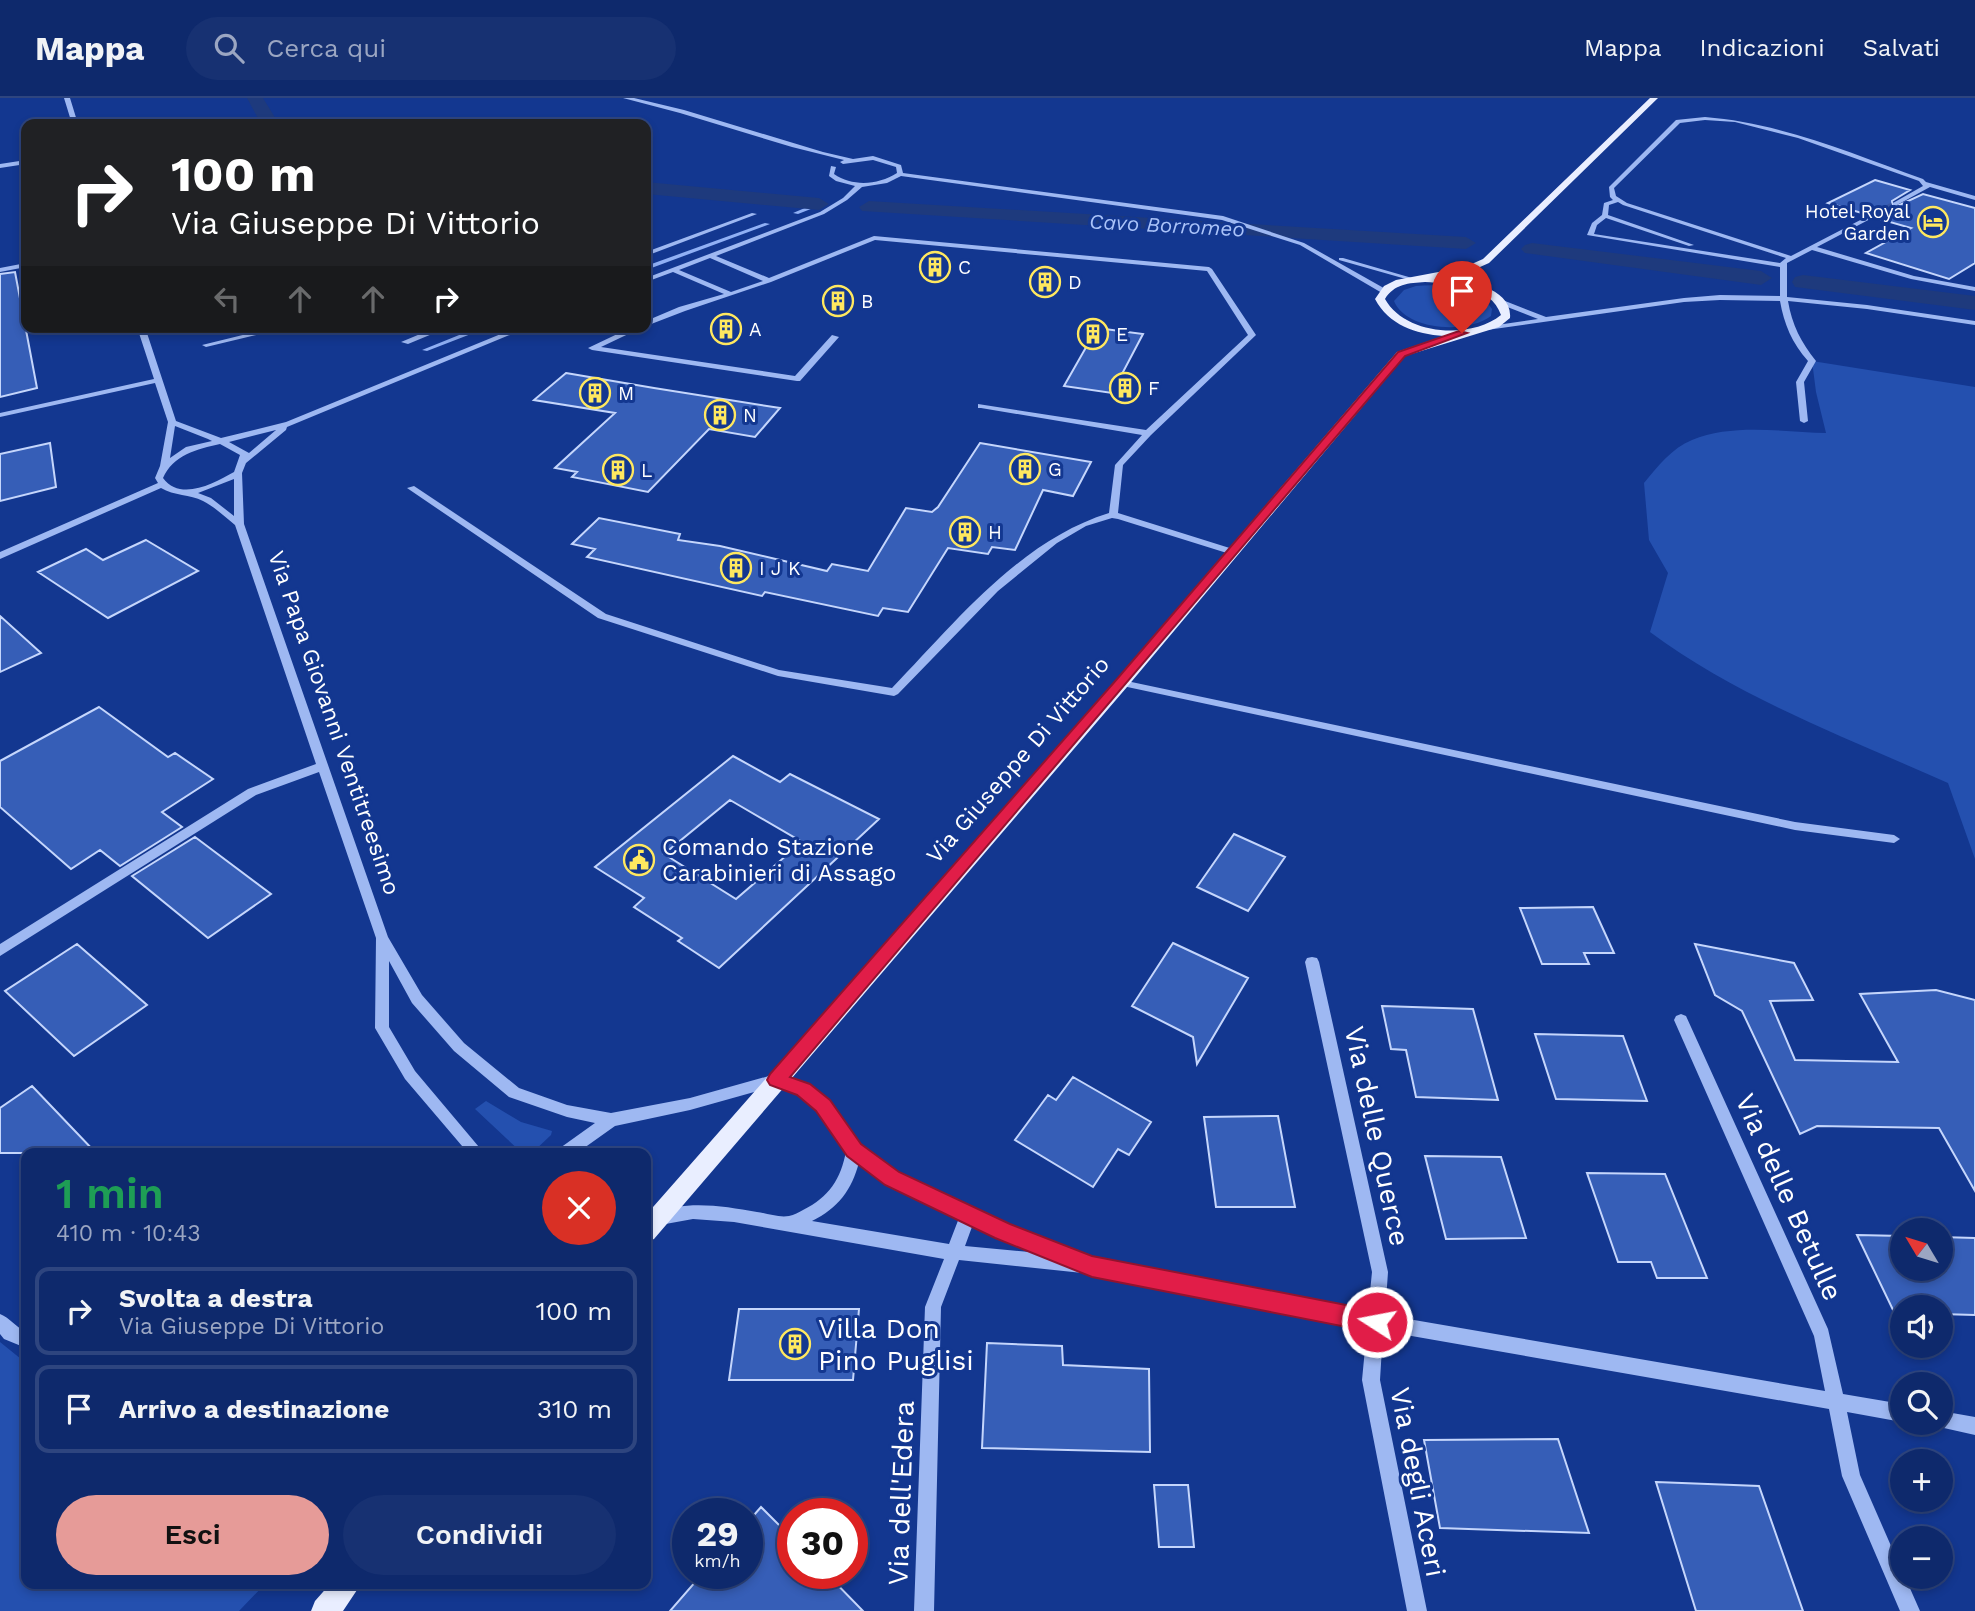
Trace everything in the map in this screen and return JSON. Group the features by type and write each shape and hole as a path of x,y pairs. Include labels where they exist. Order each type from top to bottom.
{"main road":[{"path":"1486,261 1483,277 1506,316 1490,328 1462,333 1401,354 1402,330 1381,304 1384,291 1468,270 1486,261 1654,98"},
{"path":"1420,280 1455,282 1496,298"},
{"path":"1392,316 1423,329 1462,333"},
{"name":"Via Giuseppe Di Vittorio","path":"651,1225 1122,682 1401,354"},
{"path":"326,1611 344,1589"}],"street":[{"path":"67,98 73,119"},
{"path":"626,98 669,107 801,150 850,160 884,160 899,166 900,174"},
{"path":"1792,258 1619,200 1613,197 1611,188 1678,121 1721,118 1753,125 1975,198"},
{"path":"801,150 833,167"},
{"path":"833,167 850,160"},
{"path":"0,166 21,163"},
{"path":"833,167 831,175 835,178 862,184 886,182 900,174 1181,210 1235,220 1326,255 1384,291"},
{"path":"1895,204 1927,186 1924,183"},
{"path":"651,278 822,213 845,199 862,184"},
{"path":"1619,200 1606,204 1605,216 1594,224 1590,235 1784,266"},
{"path":"651,252 754,214"},
{"path":"1605,216 1725,256"},
{"path":"1804,421 1800,382 1812,361 1797,346 1783,299 1784,266 1792,258 1872,216"},
{"path":"651,322 769,281 874,238 1209,269 1251,335 1148,433 1119,465 1113,514"},
{"path":"1812,247 1913,278 1975,289"},
{"path":"708,255 769,281"},
{"path":"1326,255 1420,280"},
{"path":"0,270 21,266"},
{"path":"672,269 731,294"},
{"path":"1496,298 1534,316 1554,320"},
{"path":"1490,328 1686,300 1783,299 1975,323"},
{"path":"143,333 172,422 164,466 159,478 162,484"},
{"path":"205,345 259,333"},
{"path":"405,342 429,333"},
{"path":"164,466 190,449 289,424 510,333"},
{"path":"626,333 592,348 797,379 835,337"},
{"path":"0,415 158,380"},
{"path":"981,406 1148,433"},
{"path":"172,422 218,443 238,447 245,454 245,461"},
{"path":"186,492 212,487 238,473 245,461 289,424"},
{"name":"Via Papa Giovanni Ventitreesimo","path":"238,473 239,524 382,938 417,999 459,1047 514,1093 567,1111 611,1120 690,1104 776,1080"},
{"path":"0,556 162,484 208,500 239,524"},
{"path":"411,488 602,616 778,673 894,692 1031,555 1064,534 1113,514 1233,552"},
{"path":"1122,682 1796,826 1894,839"},
{"path":"0,951 252,792 324,766"},
{"name":"Via Papa Giovanni Ventitreesimo","path":"382,938 382,1028 410,1075 473,1148"},
{"name":"Via delle Querce","path":"1312,962 1380,1272 1377,1322"},
{"name":"Via delle Betulle","path":"1681,1020 1822,1335 1851,1476 1910,1611"},
{"path":"776,1080 803,1090 823,1105 854,1150 892,1178 968,1216 1092,1266"},
{"name":"Via Papa Giovanni Ventitreesimo","path":"572,1148 611,1120"},
{"path":"788,1224 822,1210 838,1193 850,1173 854,1150"},
{"path":"651,1225 693,1212 788,1224 951,1252 1092,1266 1377,1322 1890,1411"},
{"name":"Via dell'Edera","path":"924,1611 933,1307 951,1252 968,1216"},
{"path":"0,1322 10,1333 21,1338"},
{"name":"Via degli Aceri","path":"1377,1322 1371,1380 1417,1611"},
{"path":"1953,1422 1975,1426"}],"shaded area":[{"path":"1416,286 1447,286 1468,291 1485,301 1492,309 1491,316 1481,322 1453,327 1424,324 1411,319 1394,301 1404,290"},
{"path":"1812,361 1975,387 1975,859 1948,783 1757,697 1684,656 1650,632 1668,573 1649,540 1644,483 1665,458 1678,448 1708,435 1741,430 1826,433"},
{"path":"486,1101 521,1122 552,1131 551,1135 537,1148 517,1148 475,1109"},
{"path":"0,1342 21,1359 21,1589 260,1589 239,1611 0,1611"}],"building":[{"name":"Hotel Royal Garden","path":"1875,180 1910,190 1892,201 1893,208 1923,194 1975,208 1975,263 1949,279 1866,253 1911,228 1876,218 1874,212 1865,214 1828,203"},
{"path":"15,272 21,304 21,333 27,333 37,388 0,397 0,274"},
{"path":"1097,328 1143,334 1112,393 1064,386"},
{"path":"566,373 780,408 755,437 709,429 648,492 572,477 577,472 555,468 615,413 534,400"},
{"path":"50,443 56,487 0,501 0,454"},
{"path":"980,443 1091,462 1073,496 1043,490 1015,550 992,547 988,554 948,548 908,612 883,608 878,616 765,592 762,596 587,557 595,549 572,544 599,518 680,534 678,540 720,546 827,571 832,564 868,571 906,508 932,512 938,507"},
{"path":"146,540 198,571 108,618 38,572 86,549 103,560"},
{"path":"0,616 41,653 0,672"},
{"path":"99,707 168,757 175,753 213,779 162,812 182,827 120,866 100,850 71,869 0,807 0,761"},
{"name":"Comando Stazione Carabinieri di Assago","path":"733,756 780,782 790,774 879,819 719,968 678,941 682,938 634,907 644,898 595,867","holes":["730,800 802,842 736,899 664,854"]},
{"path":"1234,834 1285,857 1248,911 1197,887"},
{"path":"195,837 271,894 208,938 132,876"},
{"path":"1593,907 1614,953 1584,953 1589,964 1542,964 1520,908"},
{"path":"1173,943 1248,978 1197,1064 1193,1037 1132,1006"},
{"path":"77,944 147,1005 74,1056 5,991"},
{"path":"1695,944 1794,963 1813,1000 1770,1001 1795,1060 1898,1062 1860,994 1936,990 1975,1000 1975,1191 1939,1128 1817,1126 1800,1134 1742,1011 1715,995"},
{"path":"1382,1006 1473,1009 1498,1100 1416,1097 1406,1050 1391,1049"},
{"path":"1535,1034 1623,1036 1647,1101 1556,1099"},
{"path":"1073,1077 1151,1122 1129,1155 1118,1149 1093,1187 1015,1140 1048,1095 1056,1100"},
{"path":"32,1086 91,1148 21,1148 21,1153 0,1153 0,1108"},
{"path":"1278,1116 1295,1207 1216,1207 1204,1117"},
{"path":"1425,1156 1501,1157 1526,1238 1446,1239"},
{"path":"1587,1173 1665,1174 1707,1278 1657,1278 1651,1262 1618,1262"},
{"path":"1857,1235 1890,1236 1890,1281 1953,1281 1953,1237 1975,1238 1975,1315 1953,1314 1953,1295 1890,1295 1890,1304"},
{"name":"Villa Don Pino Puglisi","path":"739,1309 859,1309 853,1380 729,1380"},
{"path":"987,1343 1062,1346 1063,1365 1149,1369 1150,1452 982,1448"},
{"path":"1558,1439 1589,1533 1440,1528 1424,1440"},
{"path":"1656,1482 1759,1486 1803,1611 1696,1611"},
{"path":"1154,1485 1188,1485 1194,1547 1159,1547"},
{"path":"763,1509 777,1523 777,1589 842,1589 863,1611 670,1611 689,1589 763,1589"}],"waterway":[{"name":"Cavo Borromeo","path":"255,98 267,119"},
{"name":"Cavo Borromeo","path":"651,188 819,204"},
{"path":"796,213 819,204"},
{"name":"Cavo Borromeo","path":"869,207 1466,243"},
{"path":"651,266 767,224"},
{"name":"Cavo Borromeo","path":"1532,249 1761,278"},
{"name":"Cavo Borromeo","path":"1803,282 1975,303"},
{"path":"425,350 470,333"}],"tunnel":[{"path":"1872,216 1895,204"}],"place":[{"name":"Hotel Royal Garden","path":"1933,222"},
{"name":"C","path":"935,267"},
{"name":"D","path":"1045,282"},
{"name":"B","path":"838,301"},
{"name":"A","path":"726,329"},
{"name":"E","path":"1093,334"},
{"name":"F","path":"1125,388"},
{"name":"M","path":"595,393"},
{"name":"N","path":"720,415"},
{"name":"G","path":"1025,469"},
{"name":"L","path":"618,470"},
{"name":"H","path":"965,532"},
{"name":"I J K","path":"736,568"},
{"name":"Comando Stazione Carabinieri di Assago","path":"639,860"},
{"name":"Villa Don Pino Puglisi","path":"795,1344"}],"route":[{"path":"1377,1322 1092,1266 1003,1231 892,1178 854,1150 823,1105 803,1090 776,1080 1122,682 1401,354 1462,333"}]}
